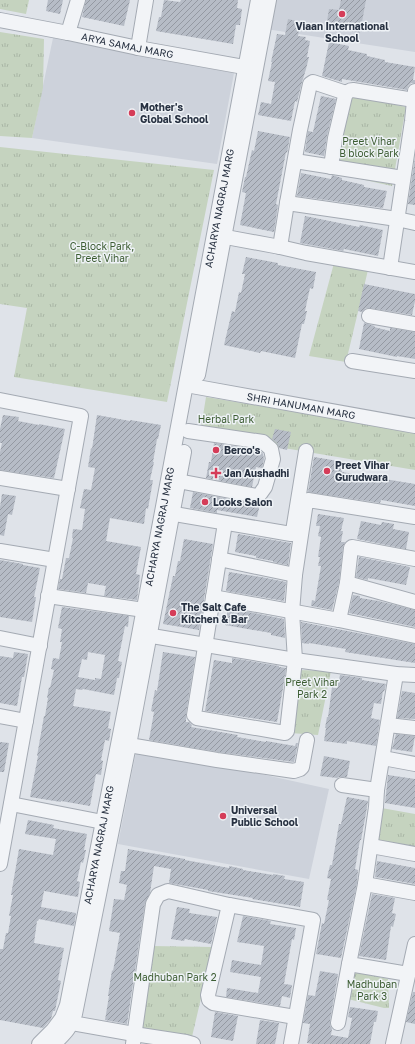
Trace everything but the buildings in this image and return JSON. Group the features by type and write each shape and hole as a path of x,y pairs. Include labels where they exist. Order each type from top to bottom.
{"street":[{"path":"68,33 78,0"},
{"path":"138,48 146,0"},
{"name":"ACHARYA NAGRAJ MARG","path":"251,68 258,0"},
{"name":"ACHARYA NAGRAJ MARG","path":"54,1044 67,1032 67,1005 108,823 251,68 269,0"},
{"name":"ARYA SAMAJ MARG","path":"0,20 138,48 251,68"},
{"path":"280,247 310,84 313,82 346,93"},
{"path":"331,168 345,96 349,90 414,96 412,121 390,268"},
{"path":"295,161 331,168 403,178"},
{"path":"287,203 415,223"},
{"path":"219,236 415,272"},
{"path":"369,316 415,324"},
{"path":"352,361 415,371"},
{"name":"ACHARYA NAGRAJ MARG","path":"108,823 129,745 144,635 144,610 167,513 178,481 188,431 191,386"},
{"name":"SHRI HANUMAN MARG","path":"191,386 415,426"},
{"path":"0,400 81,416 0,864"},
{"path":"178,481 256,496 260,494 265,487 273,459 271,449 263,442 188,431"},
{"path":"167,513 291,534 293,531 306,451"},
{"path":"0,478 68,489"},
{"path":"225,523 194,713 195,717 285,733 287,731 296,660 292,612 295,575 306,502 308,500 415,517"},
{"path":"339,620 347,583 351,548 415,559"},
{"path":"0,551 55,560"},
{"path":"219,559 295,575"},
{"path":"347,583 415,602"},
{"path":"48,596 144,610"},
{"path":"213,597 339,620 415,636"},
{"path":"144,635 296,660 396,674 415,675"},
{"path":"0,638 40,646"},
{"path":"338,1023 365,884 377,790 396,674"},
{"path":"0,716 26,721"},
{"path":"388,725 415,728"},
{"path":"129,745 294,771 302,767 307,740"},
{"path":"383,758 415,764"},
{"path":"342,785 377,790"},
{"path":"11,804 108,823"},
{"path":"371,846 415,854"},
{"path":"365,884 415,893"},
{"path":"134,1039 153,904 158,895 168,891 229,905 313,920 290,1044"},
{"path":"229,905 208,995 209,1000 213,1003 295,1017"},
{"path":"393,1044 415,944"},
{"path":"349,964 408,974"},
{"path":"67,1021 134,1039 188,1043"},
{"name":"ACHARYA NAGRAJ MARG","path":"39,1044 53,1030 67,1021"}],"shaded area":[{"name":"Viaan International School","path":"272,0 415,0 415,52 266,29"},
{"name":"Mother's Global School","path":"53,38 234,73 217,164 32,138"},
{"name":"Universal Public School","path":"137,747 329,789 309,879 118,844"}],"green space":[{"path":"0,0 29,0 26,14 0,9"},
{"path":"0,32 44,39 43,88 32,138 0,136"},
{"name":"Preet Vihar B block Park","path":"349,95 406,107 392,186 333,173"},
{"name":"C-Block Park, Preet Vihar","path":"0,147 214,170 167,402 14,377 27,308 0,304"},
{"path":"334,263 368,270 346,362 309,356"},
{"name":"Herbal Park","path":"206,397 415,432 415,470 200,434"},
{"name":"Preet Vihar Park 2","path":"298,670 331,671 318,735 290,733"},
{"path":"376,807 415,814 415,852 371,845"},
{"name":"Madhuban Park 2","path":"151,946 213,947 191,1041 138,1027"},
{"name":"Madhuban Park 3","path":"353,971 388,979 389,1008 348,999"}],"place":[{"name":"Viaan International School","path":"342,14"},
{"name":"Mother's Global School","path":"132,113"},
{"name":"Berco's","path":"216,450"},
{"name":"Preet Vihar Gurudwara","path":"327,471"},
{"name":"Jan Aushadhi","path":"216,473"},
{"name":"Looks Salon","path":"205,502"},
{"name":"The Salt Cafe Kitchen & Bar","path":"173,613"},
{"name":"Universal Public School","path":"223,816"}]}
